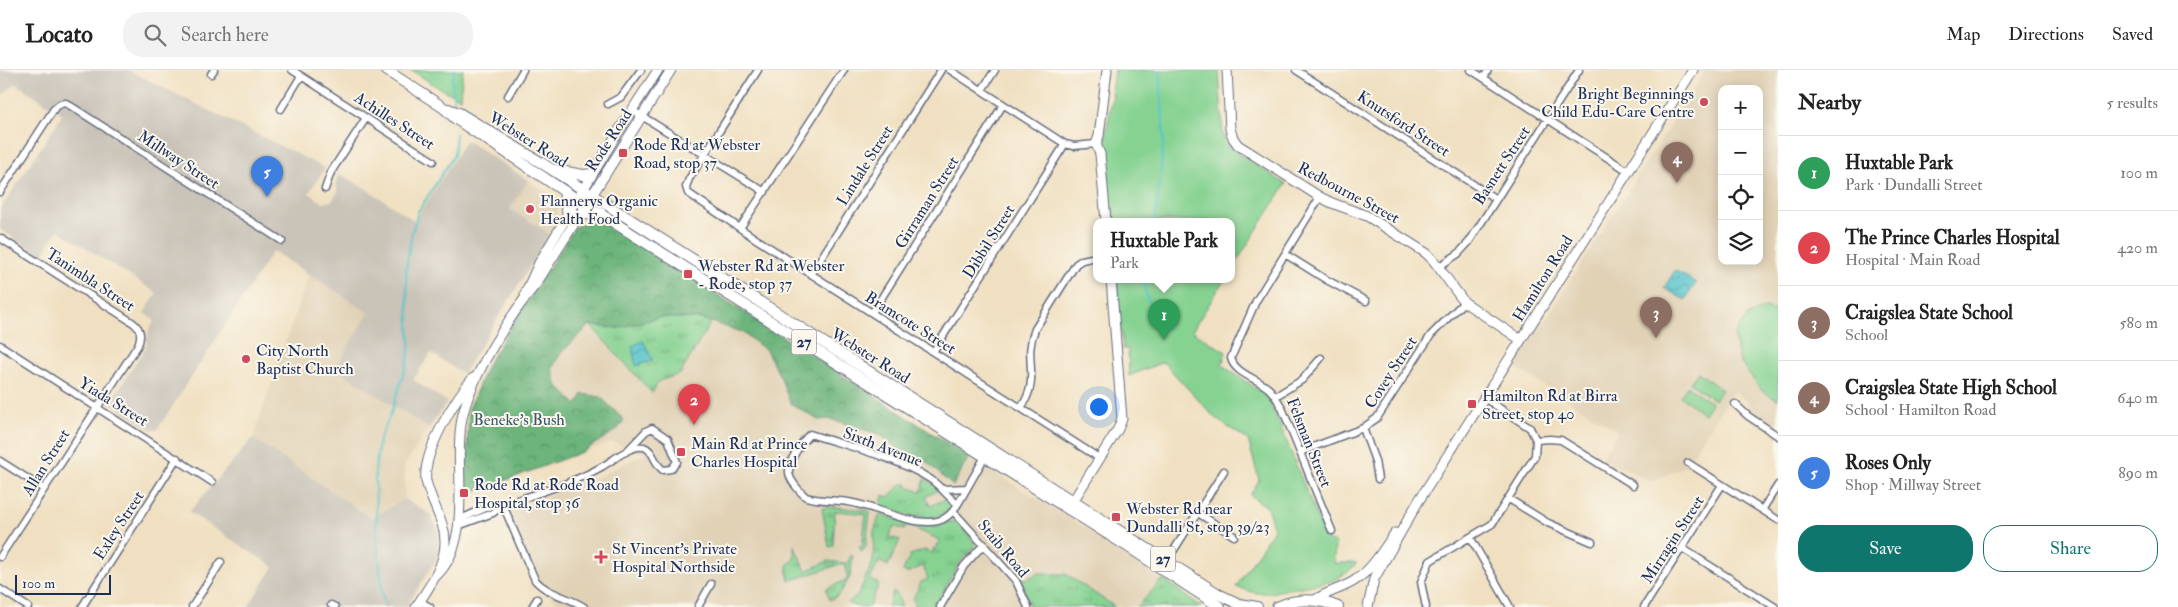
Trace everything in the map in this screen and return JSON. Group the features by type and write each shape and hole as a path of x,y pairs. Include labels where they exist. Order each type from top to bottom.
{"main road":[{"name":"Webster Road","path":"386,70 444,108 456,120 564,190 584,197 987,453"},
{"name":"Rode Road","path":"584,197 592,174 658,70"},
{"name":"Rode Road","path":"436,576 443,558 444,533 428,492 425,474 428,454 468,385 480,370 522,302 539,263 573,216 671,70"},
{"path":"1106,218 1100,154 1096,144 1099,136 1107,70"},
{"name":"Redbourne Street","path":"1227,70 1230,129 1235,142 1332,204 1367,216 1426,253 1438,266 1464,302 1520,340"},
{"name":"Hamilton Road","path":"1368,607 1374,579 1418,502 1693,70"},
{"name":"Webster Road","path":"444,108 459,113 552,170 600,213 1070,505 1167,561 1226,599 1245,606 1277,607"},
{"path":"552,170 583,175 592,174"},
{"path":"564,190 573,216 600,213"},
{"path":"1070,505 1118,429 1122,413 1111,283"},
{"name":"Rode Road","path":"418,604 451,556 459,503 460,426 467,400 480,370"},
{"name":"Hamilton Road","path":"1315,600 1326,592 1346,585 1367,572 1418,502"},
{"name":"Webster Road","path":"1070,505 1220,607"},
{"path":"435,509 445,520 457,523 443,558"},
{"name":"27","path":"1277,607 1295,601 1315,600 1338,607"}],"street":[{"name":"Achilles Street","path":"292,70 433,162"},
{"path":"508,96 523,70"},
{"path":"608,104 621,97 641,70"},
{"path":"704,154 758,70"},
{"path":"740,228 844,70"},
{"name":"Lindale Street","path":"811,274 941,70"},
{"path":"950,70 1065,144 1074,146 1096,144"},
{"path":"982,90 995,70"},
{"name":"Knutsford Street","path":"1296,70 1496,199"},
{"path":"1471,70 1628,171"},
{"path":"1484,78 1488,70"},
{"name":"Basnett Street","path":"1438,266 1465,247 1579,70"},
{"path":"281,109 301,76"},
{"name":"Millway Street","path":"0,192 54,109 60,104 68,104 282,241"},
{"name":"Girraman Street","path":"872,313 1003,105"},
{"path":"632,110 765,192"},
{"path":"325,189 331,172 366,118"},
{"name":"Dibbil Street","path":"933,352 1065,144"},
{"name":"Bramcote Street","path":"704,154 687,182 686,189 690,194 811,274 1099,458"},
{"name":"Felsman Street","path":"1320,197 1256,300 1231,358 1236,367 1264,385 1276,396 1332,531"},
{"name":"Tanimbla Street","path":"0,238 132,322 140,330 138,345 97,407"},
{"path":"1285,254 1325,279 1366,301"},
{"path":"1021,408 1030,394 1032,384 1030,340 1035,329 1076,264 1082,260 1093,258"},
{"name":"Covey Street","path":"1300,452 1363,428 1381,414 1431,334 1464,302"},
{"name":"Yiada Street","path":"0,345 212,482"},
{"path":"1276,396 1302,380 1321,358"},
{"path":"1426,607 1421,582 1430,560 1492,524 1533,461 1537,448 1536,440 1526,424 1484,398"},
{"path":"1735,404 1748,416 1778,436"},
{"name":"Allan Street","path":"0,557 97,407"},
{"path":"457,523 493,513 503,505 590,473 626,452 639,447 646,448 658,466 664,470 673,468 677,462 668,439 652,428 646,431 626,452"},
{"path":"1363,428 1375,461 1378,478"},
{"name":"Sixth Avenue","path":"953,511 945,519 937,522 921,522 903,518 880,509 806,497 797,488 790,476 789,470 801,442 810,434 910,468 944,490 949,498 958,504"},
{"path":"1536,440 1562,440 1633,486"},
{"path":"953,511 987,453"},
{"name":"Exley Street","path":"82,607 177,458"},
{"path":"0,461 44,489"},
{"path":"1688,463 1778,520"},
{"path":"1167,561 1224,470"},
{"name":"Mirragin Street","path":"1644,607 1722,485"},
{"path":"1762,510 1778,485"},
{"path":"944,490 967,488"},
{"path":"1509,499 1555,526 1592,542"},
{"path":"459,503 466,510 474,512"},
{"path":"457,523 474,512 495,504 503,505"},
{"path":"503,505 535,580 544,588 572,599 584,607"},
{"name":"Staib Road","path":"953,511 1016,581 1028,607"},
{"path":"1198,513 1234,536"},
{"path":"1470,537 1510,607"},
{"path":"940,607 964,566 984,544"},
{"path":"1682,548 1775,607"},
{"path":"192,607 222,562"},
{"path":"698,607 710,584"},
{"path":"0,589 28,607"},
{"path":"532,607 537,599"},
{"path":"418,604 430,607"}],"shaded area":[{"path":"0,70 128,70 325,168 309,193 323,203 332,201 338,192 336,184 339,174 365,188 415,221 466,140 528,180 510,209 550,234 463,374 431,353 413,380 447,402 429,429 335,368 369,313 273,251 157,430 152,430 110,403 146,347 149,329 155,321 144,313 157,293 58,230 42,256 0,229 0,210 63,114 16,84 2,95 0,93"},
{"path":"1706,70 1778,70 1778,426 1751,409 1746,401 1733,391 1685,466 1650,482 1635,473 1617,467 1602,457 1618,431 1515,367"},
{"path":"528,180 557,201 559,207 550,234 510,209"},
{"path":"588,221 611,226 969,457 1110,543 1113,545 1111,547 1204,607 566,607 537,588 504,513 595,478 645,454 612,442 465,493 466,450"},
{"path":"309,274 370,313 335,368 429,429 404,466 405,499 371,518 253,438"},
{"path":"253,438 371,518 405,499 430,514 439,532 437,558 406,607 248,607 274,567 189,512"}],"green space":[{"path":"411,70 463,70 460,98 441,89"},
{"path":"1114,70 1219,70 1225,142 1231,149 1286,184 1235,264 1235,218 1112,218 1105,138 1113,94 1111,94"},
{"name":"Beneke's Bush","path":"588,221 611,226 969,457 953,486 923,459 897,448 879,434 830,419 818,420 790,403 781,378 766,350 742,332 702,319 660,317 618,328 590,325 561,353 552,368 556,384 577,405 583,394 601,397 624,420 618,429 582,452 488,487 465,493 469,409 488,363 575,227"},
{"path":"1117,283 1222,283 1192,331 1226,352 1222,365 1260,391 1269,401 1324,535 1327,540 1335,543 1334,563 1357,563 1348,572 1333,581 1269,593 1255,593 1236,587 1274,529 1267,507 1250,495 1259,480 1248,440 1216,419 1163,362 1129,376 1128,349 1123,349"},
{"path":"1765,308 1778,311 1778,400 1762,391 1740,362 1734,335 1748,315"},
{"path":"660,317 701,319 711,322 680,374 659,381 652,393 590,325 618,328"},
{"path":"1698,372 1722,390 1714,400 1690,383"},
{"path":"1688,386 1711,403 1704,414 1680,396"},
{"path":"925,479 936,485 938,490 926,497 930,506 946,499 949,501 951,508 943,515 930,518 916,517 881,506 883,495 888,497 902,484 908,484 907,487 921,492"},
{"path":"835,507 867,510 870,512 866,547 862,552 859,547 862,547 866,514 835,511 833,546 829,547 822,508"},
{"path":"880,514 922,526 957,521 976,544 959,564 934,607 912,607 916,605 913,599 921,582 928,579 923,566 907,573 903,571 910,555 925,550 932,553 940,540 907,525 904,530 894,526 889,537 900,540 888,566 879,561 870,580 879,584 869,607 856,607 848,603 858,595 873,561 874,531"},
{"path":"794,545 806,571 828,561 844,563 789,581 787,565 794,560"},
{"path":"851,555 853,556 850,577 839,595 830,600 826,589 848,579 844,564 848,562"},
{"path":"1039,573 1066,574 1115,607 1030,607 1020,578 1027,579"},
{"path":"1163,579 1202,607 1137,607"},
{"path":"893,592 897,594 902,607 888,607"}],"water":[{"path":"1675,270 1696,283 1685,300 1664,288"},
{"path":"643,341 653,360 636,366 632,346"}],"waterway":[{"path":"454,101 452,80 455,70"},
{"path":"1155,218 1164,138 1160,70"},
{"path":"386,607 383,597 377,540 375,471 379,440 391,413 408,359 410,343 406,268 412,232 418,212 454,155 456,134"},
{"path":"1145,283 1146,295 1167,329"}],"place":[{"name":"Bright Beginnings Child Edu-Care Centre","path":"1704,102"},
{"name":"Rode Rd at Webster Road, stop 37","path":"623,153"},
{"name":"Craigslea State High School","path":"1677,183"},
{"name":"Roses Only","path":"267,197"},
{"name":"Flannerys Organic Health Food","path":"530,209"},
{"name":"Webster Rd at Webster - Rode, stop 37","path":"688,274"},
{"name":"Craigslea State School","path":"1656,338"},
{"name":"Huxtable Park","path":"1164,340"},
{"name":"City North Baptist Church","path":"246,359"},
{"name":"Hamilton Rd at Birra Street, stop 40","path":"1472,404"},
{"name":"The Prince Charles Hospital","path":"694,425"},
{"name":"Main Rd at Prince Charles Hospital","path":"681,452"},
{"name":"Rode Rd at Rode Road Hospital, stop 36","path":"464,493"},
{"name":"Webster Rd near Dundalli St, stop 39/23","path":"1116,517"},
{"name":"St Vincent's Private Hospital Northside","path":"601,557"}]}
